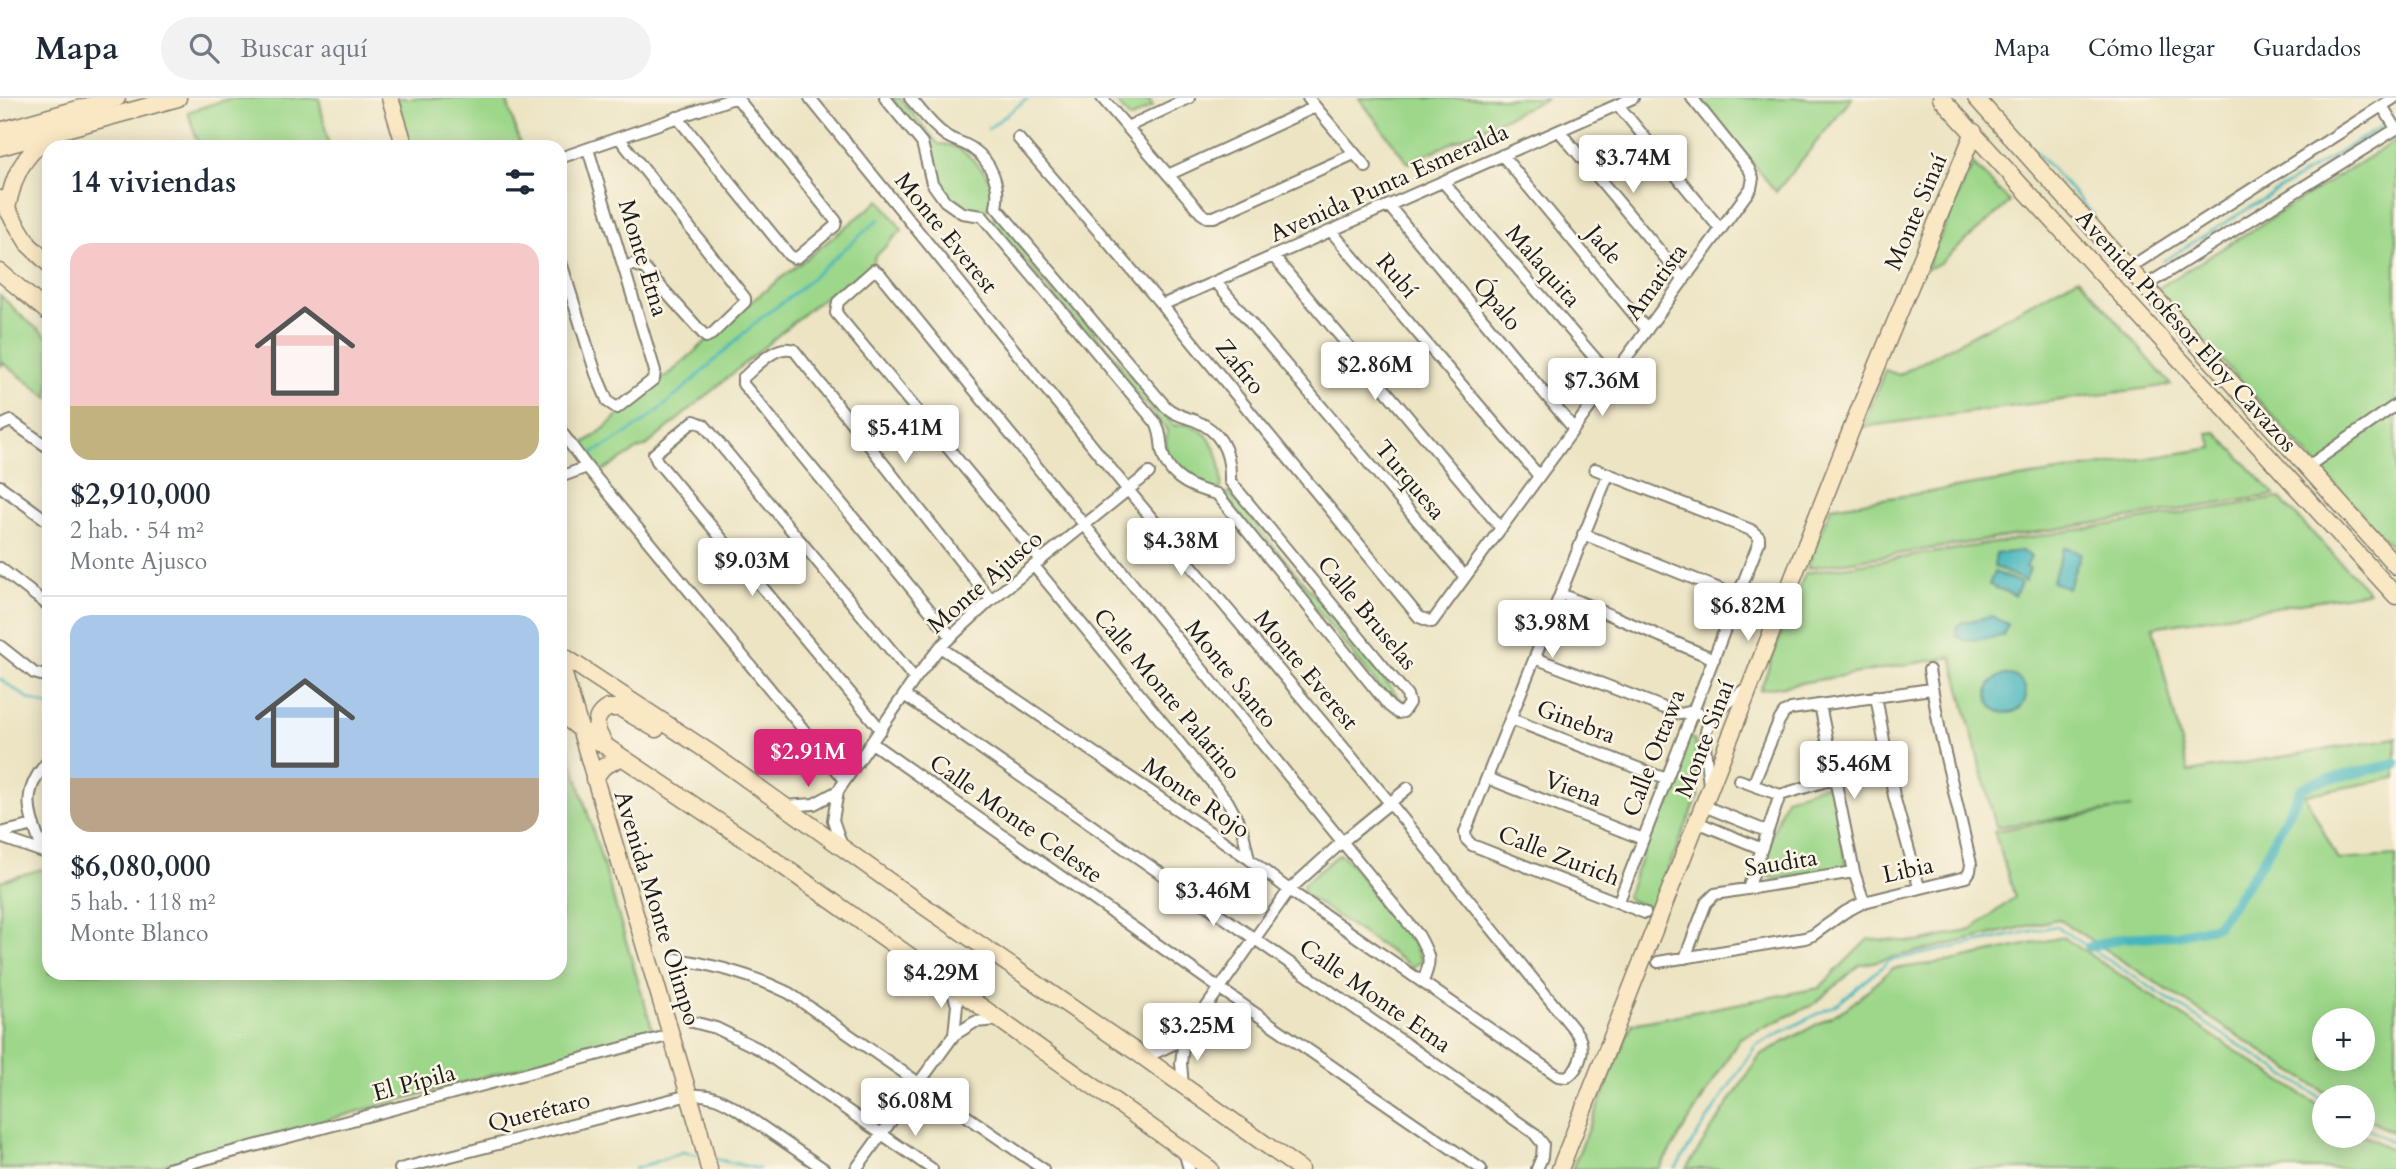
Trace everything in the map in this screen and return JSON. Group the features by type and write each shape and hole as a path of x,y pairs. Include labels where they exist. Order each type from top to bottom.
{"main road":[{"path":"0,131 117,98"},
{"path":"0,147 57,132 128,106 178,98"},
{"path":"390,98 403,140"},
{"name":"Avenida Profesor Eloy Cavazos","path":"1941,98 2396,596"},
{"name":"Avenida Profesor Eloy Cavazos","path":"1983,101 2144,286 2396,567"},
{"path":"45,140 57,132"},
{"name":"Monte Sinaí","path":"1560,1169 1861,405 1974,132"},
{"path":"42,142 20,166 2,209 29,245 42,257"},
{"path":"1,274 42,307"},
{"path":"2332,526 2357,542 2365,540 2369,535"},
{"path":"2365,564 2369,556 2375,554 2396,567"},
{"path":"567,659 712,754 918,902 1300,1169"},
{"name":"Avenida Monte Olimpo","path":"567,685 709,1169"},
{"path":"608,747 597,731 596,721 604,709 615,707 676,740 712,754"},
{"path":"567,719 749,842 1210,1169"},
{"path":"594,779 603,767 622,757"}],"street":[{"path":"567,156 620,139 677,117 736,98 836,220 835,226 798,257 789,255 677,117"},
{"name":"Monte Everest","path":"810,98 1128,490 1390,803 1568,1022 1582,1043 1579,1062"},
{"path":"885,98 922,143 932,183 945,201 962,213 982,216 1156,423 1160,430 1165,461 1172,471 1195,489 1217,494 1230,481"},
{"path":"910,98 935,127 979,154 991,170 998,195 996,206 982,216"},
{"path":"1102,98 1201,214 1207,217 1214,217 1354,154"},
{"path":"1158,98 1166,108"},
{"path":"1127,127 1189,98"},
{"name":"Avenida Punta Esmeralda","path":"1161,305 1633,98"},
{"name":"Amatista","path":"1427,622 1437,618 1748,193 1753,178 1749,169 1692,98"},
{"path":"2129,268 2394,98"},
{"path":"1168,175 1312,102 1366,167"},
{"path":"1618,105 1721,230"},
{"path":"2144,286 2396,128 2382,106"},
{"path":"1559,131 1684,280"},
{"name":"Zafiro","path":"1018,138 1161,305 1419,617 1427,622"},
{"path":"620,139 745,298 744,304 709,336 705,335 645,269 633,264 625,267"},
{"name":"Monte Etna","path":"567,281 596,374 608,402 617,408 654,379 655,371 588,149"},
{"name":"Jade","path":"1503,155 1647,330"},
{"name":"Malaquita","path":"1443,182 1612,378"},
{"name":"Calle Bruselas","path":"996,206 1166,407 1176,414 1203,424 1218,436 1228,454 1230,481 1407,695 1409,703 1403,712 1398,713 1389,706 1217,494"},
{"name":"Ópalo","path":"1388,206 1574,429"},
{"name":"Rubí","path":"1331,231 1539,476"},
{"path":"1273,256 1501,528"},
{"name":"Monte Santo","path":"836,313 838,302 874,270 889,284 1083,526 1419,936 1429,958 1423,981"},
{"name":"Turquesa","path":"1216,282 1465,577"},
{"name":"Calle Monte Palatino","path":"836,313 1228,802 1242,828 1249,859"},
{"path":"950,635 744,384 743,378 778,350 793,350 991,600"},
{"path":"2307,467 2396,405"},
{"path":"0,426 11,421 42,443"},
{"path":"881,730 657,461 654,453 694,421 705,425 915,679"},
{"path":"567,439 841,786 833,820 842,846"},
{"path":"567,474 587,467"},
{"path":"1487,778 1608,475 1595,469"},
{"name":"Monte Ajusco","path":"782,806 814,804 841,786 915,679 950,635 1150,473"},
{"name":"Calle Ottawa","path":"1608,475 1751,530 1756,533 1759,542 1619,901"},
{"path":"0,486 42,513"},
{"path":"1583,534 1737,596"},
{"path":"0,568 42,601"},
{"path":"1561,594 1714,659"},
{"path":"0,646 34,673 42,675"},
{"name":"Monte Rojo","path":"940,647 1558,1076 1567,1077 1579,1062"},
{"path":"1535,658 1680,714 1688,725 1704,732"},
{"name":"Libia","path":"1658,962 1805,938 1864,902 1919,887 1963,879 1969,874 1971,868 1929,670"},
{"path":"1710,789 1704,732 1710,718 1752,683"},
{"path":"1753,785 1779,721 1784,713 1791,709 1931,689"},
{"name":"Calle Monte Etna","path":"904,695 1534,1133 1543,1144 1537,1169"},
{"path":"1876,696 1894,796 1919,887"},
{"path":"1819,705 1854,872 1864,902"},
{"path":"1680,714 1693,711 1710,718"},
{"name":"Ginebra","path":"1511,719 1666,779"},
{"name":"Calle Monte Celeste","path":"872,743 1481,1169"},
{"path":"42,770 28,796 28,808 42,849"},
{"name":"Calle Zurich","path":"1487,778 1465,832 1466,839 1472,845 1645,913"},
{"name":"Viena","path":"1487,778 1643,839"},
{"path":"1739,780 1780,795 1833,779"},
{"path":"1183,1086 1181,1063 1184,1039 1289,890 1408,788"},
{"path":"1748,889 1780,795"},
{"path":"1704,806 1766,831"},
{"path":"1697,822 1760,848"},
{"path":"0,835 34,825"},
{"path":"0,835 42,852"},
{"name":"Saudita","path":"1685,958 1706,904 1715,894 1854,872"},
{"path":"676,959 718,965 789,993 1043,1169"},
{"path":"949,983 957,1005 954,1035"},
{"path":"856,1169 954,1035 975,1022 1000,1020"},
{"path":"693,1022 716,1028 759,1049 932,1169"},
{"name":"El Pípila","path":"168,1169 209,1164 671,1035"},
{"path":"1139,1054 1157,1052 1184,1039"},
{"path":"1579,1062 1594,1083"},
{"path":"689,1095 703,1094 722,1100 824,1169"},
{"name":"Querétaro","path":"400,1169 689,1095"},
{"path":"1184,1150 1189,1169"}],"green space":[{"path":"231,98 319,98 328,140 197,140 188,112"},
{"path":"397,98 506,98 519,140 410,140"},
{"path":"891,98 900,98 938,144 948,144 960,150 985,172 993,191 993,200 988,208 982,212 967,210 945,195 934,173 931,146"},
{"path":"1113,98 1147,98 1153,106 1130,119"},
{"path":"1359,98 1548,98 1408,163"},
{"path":"1700,98 1852,98 1776,192"},
{"path":"2396,140 2396,552 2157,289"},
{"path":"1973,164 2010,202 1940,263 1925,270"},
{"path":"880,200 902,230 874,258 874,264 814,305 645,447 601,472 579,447 607,426 642,390 666,377 747,305"},
{"path":"995,216 999,217 1017,242 1174,426 1187,425 1206,435 1217,455 1222,478 1221,489 1197,485 1182,477 1171,465 1166,452 1167,430 992,222"},
{"path":"2079,277 2171,385 1863,427 1885,370 1899,375"},
{"path":"0,295 42,332 42,393 3,363 0,367"},
{"path":"2216,432 2275,495 1807,568 1831,507 2213,448 2208,433"},
{"path":"1229,492 1401,700 1403,707 1398,710 1224,495"},
{"path":"2279,498 2369,592 2153,627 2188,772 2396,738 2396,778 2305,795 2338,860 2396,856 2396,1134 2375,1123 2375,1085 2314,1085 2058,919 1860,965 1813,1005 1740,1038 1659,1169 1572,1169 1632,1024 1819,988 1868,939 1919,942 1971,930 2015,897 1994,831 2132,807 1996,827 1952,657 1760,690 1805,573"},
{"path":"1688,736 1695,740 1698,797 1651,910 1626,898"},
{"path":"567,744 653,1031 148,1169 0,1169 0,881 42,869 42,980 567,980"},
{"path":"1825,785 1831,788 1847,865 1844,868 1776,879 1767,876 1760,866 1786,798"},
{"path":"1339,854 1346,858 1413,943 1422,961 1413,967 1304,894 1303,885"},
{"path":"2063,937 2312,1101 2312,1148 2375,1148 2375,1141 2396,1152 2396,1169 1686,1169 1760,1055 1847,1008 1892,969 1951,961"}],"water":[{"path":"2064,547 2081,553 2068,588 2052,582"},
{"path":"2021,551 2031,556 2026,567 2030,569 2025,581 1994,567 1996,554"},
{"path":"1994,572 2021,583 2015,596 1989,585"},
{"path":"1991,616 2008,624 2003,636 1966,641 1956,636 1957,627 1961,623"},
{"path":"2007,675 2020,681 2026,694 2020,707 2007,713 1994,707 1988,694 1994,681"}],"waterway":[{"path":"988,129 1028,98"},
{"path":"2001,114 2093,214"},
{"path":"2163,261 2382,126"},
{"path":"592,453 616,441 659,410 760,319 879,219"},
{"path":"0,679 29,699 42,704"},
{"path":"2089,947 2123,938 2177,935 2217,926 2264,859 2301,789 2314,782 2396,764"},
{"path":"1675,1169 1756,1045 1839,1003 1889,961 2056,926 2312,1092"},
{"path":"2375,1133 2396,1144"},
{"path":"635,1169 683,1152 698,1155"},
{"path":"711,1158 759,1169"}]}
